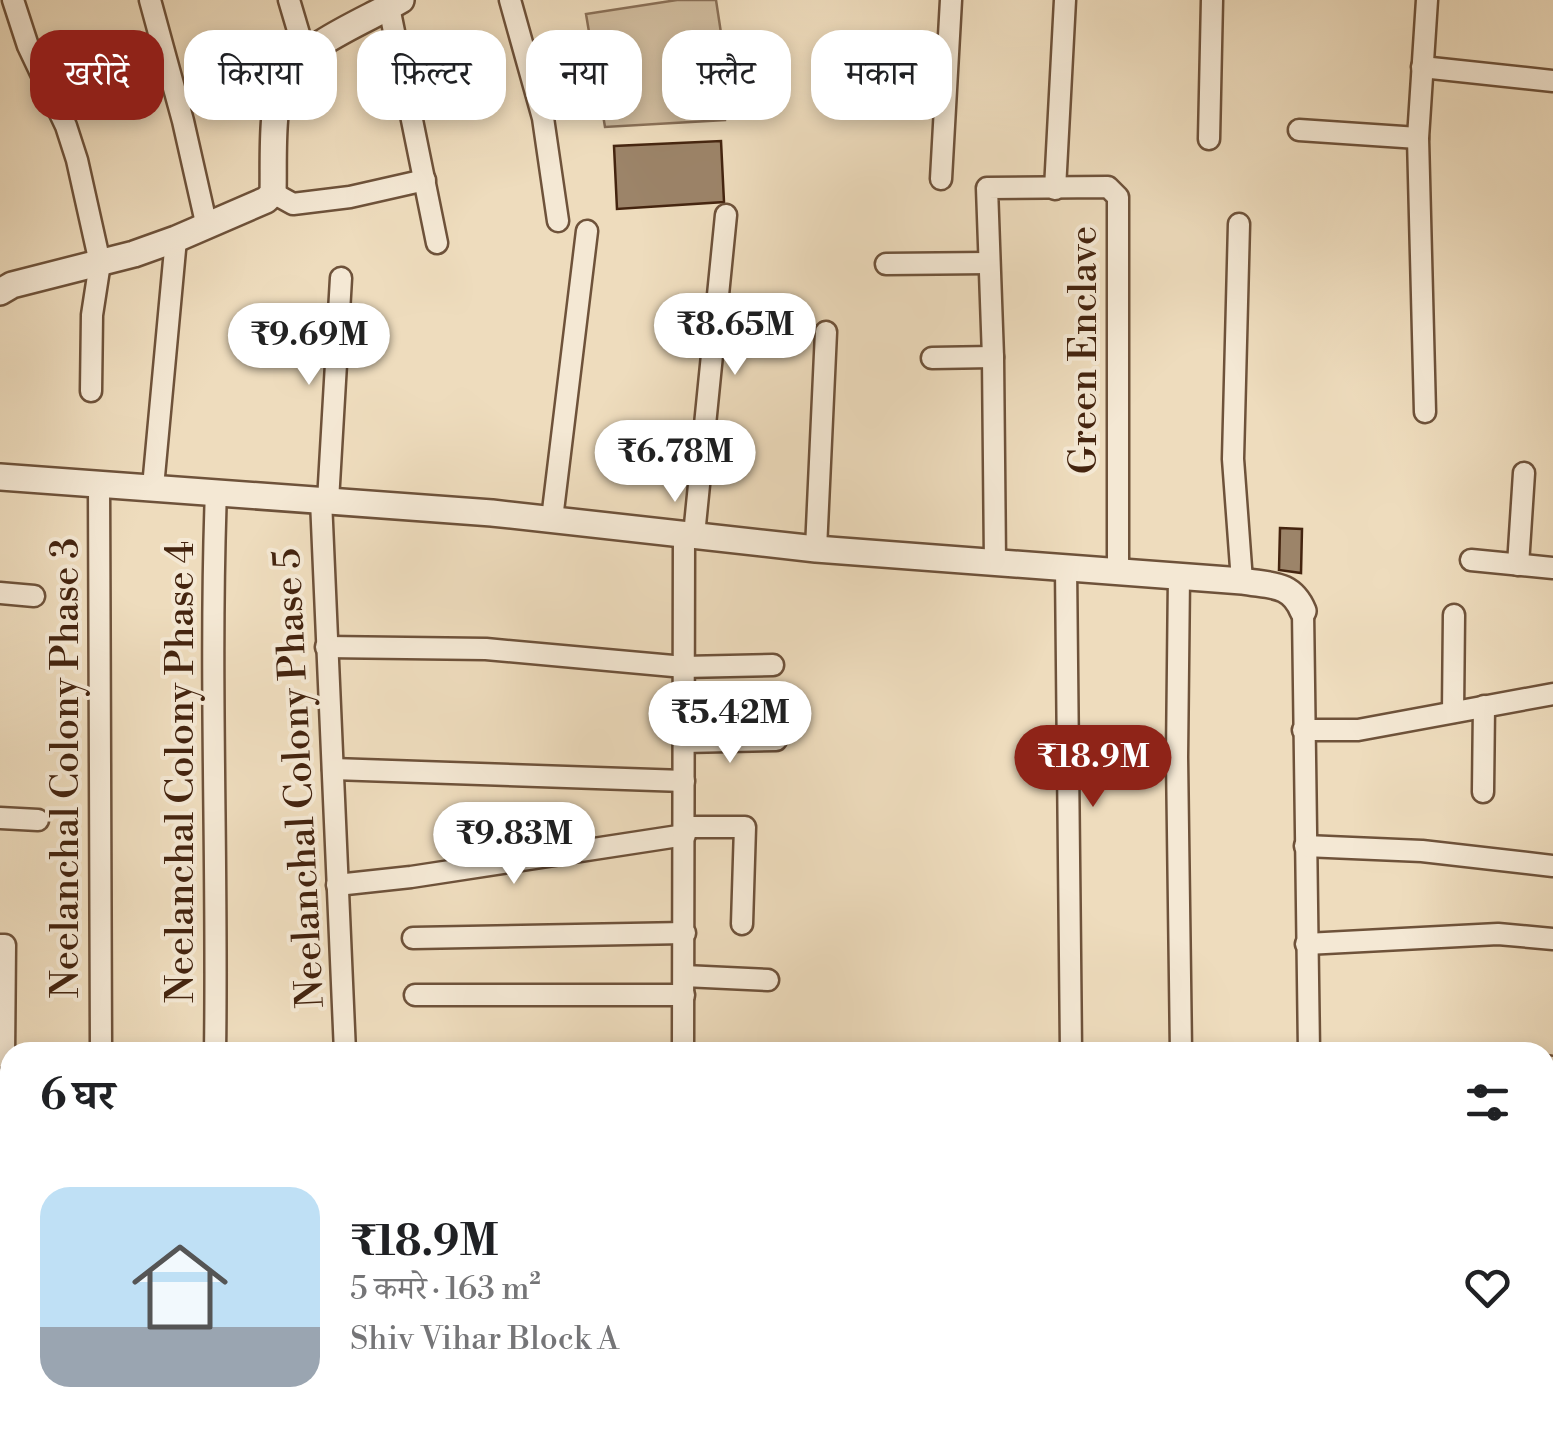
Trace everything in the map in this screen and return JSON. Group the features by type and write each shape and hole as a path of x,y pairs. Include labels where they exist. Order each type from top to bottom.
{"street":[{"path":"14,0 28,46 66,126 100,262 92,315 91,391"},
{"path":"150,0 184,121 206,226"},
{"path":"289,0 298,30"},
{"path":"510,0 543,118 558,220"},
{"path":"942,179 950,0"},
{"path":"1054,189 1064,0"},
{"path":"1208,139 1212,0"},
{"path":"1425,412 1418,138 1427,0"},
{"path":"337,36 395,4 438,243"},
{"path":"1422,67 1553,81"},
{"path":"0,292 176,239 266,200 273,192 277,120"},
{"path":"1300,130 1418,138"},
{"path":"273,192 293,204 350,197 425,180"},
{"name":"Green Enclave","path":"990,263 987,188 1108,187 1118,197 1118,571"},
{"path":"683,1042 684,667 689,534 726,215"},
{"path":"1239,224 1233,459 1242,582"},
{"path":"552,519 587,231"},
{"path":"152,487 176,239"},
{"path":"886,264 990,263 994,562"},
{"name":"Neelanchal Colony Phase 5","path":"341,278 324,500 326,646 345,1042"},
{"path":"816,549 826,332"},
{"path":"932,358 993,357"},
{"path":"1518,565 1524,472"},
{"path":"0,476 552,519 816,549 1179,576 1286,588 1296,595 1303,610 1309,1042"},
{"name":"Neelanchal Colony Phase 3","path":"98,483 101,1042"},
{"name":"Neelanchal Colony Phase 4","path":"214,1042 216,491"},
{"path":"1471,560 1553,568"},
{"path":"1066,567 1070,1042"},
{"path":"1179,576 1181,1042"},
{"path":"0,594 34,596"},
{"path":"1453,712 1454,615"},
{"path":"326,646 486,649 684,667 773,665"},
{"path":"1303,730 1358,730 1553,694"},
{"path":"1483,792 1484,706"},
{"path":"684,742 776,740"},
{"path":"332,769 684,781"},
{"path":"0,818 38,820"},
{"path":"337,885 410,877 684,831 745,827 742,924"},
{"path":"1304,846 1422,851 1553,866"},
{"path":"413,938 685,933"},
{"path":"1306,944 1498,934 1553,939"},
{"path":"0,944 6,944 4,1042"},
{"path":"416,995 768,980"}],"shaded area":[{"path":"677,0 716,0 721,30 662,30 662,120 725,120 605,127 604,120 642,120 642,30 589,30 586,14"}],"building":[{"path":"721,141 724,202 617,209 614,146"},
{"path":"1280,528 1302,529 1301,573 1279,570"}]}
